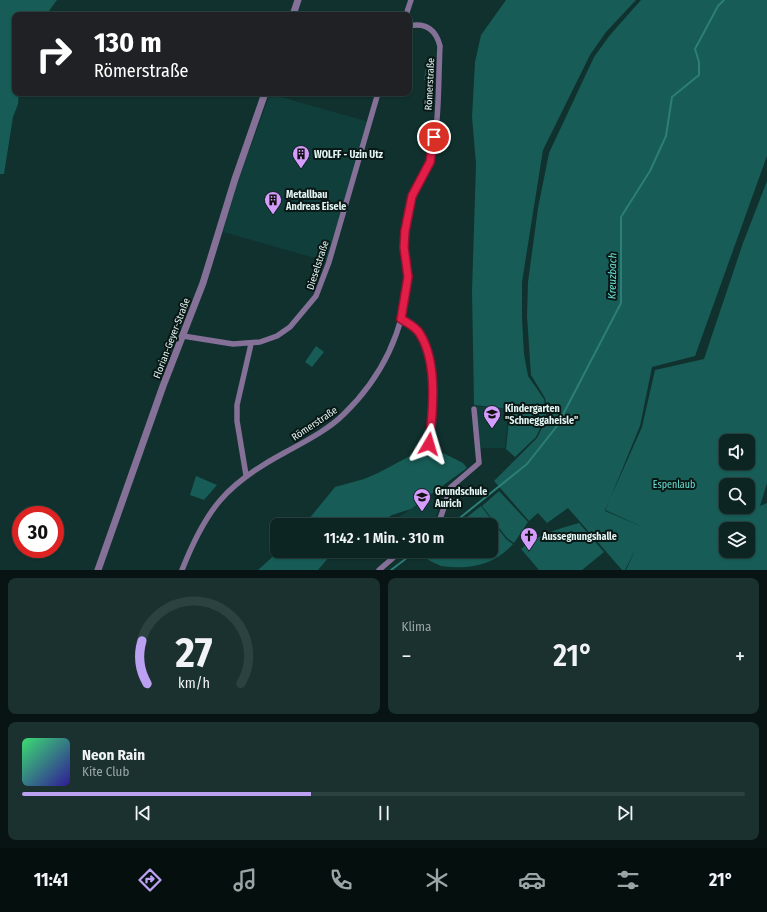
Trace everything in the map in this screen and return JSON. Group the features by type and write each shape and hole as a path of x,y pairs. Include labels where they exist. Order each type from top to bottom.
{"street":[{"path":"294,12 298,0"},
{"path":"407,12 411,0"},
{"name":"Römerstraße","path":"182,570 196,538 208,516 233,486 246,475 304,442 343,416 370,387 395,339 401,319 408,277 404,247 405,231 414,188 430,162 436,115 440,46 435,32 430,28 424,25 412,26"},
{"name":"Florian-Geyer-Straße","path":"98,570 164,386 203,283 235,179 264,96"},
{"name":"Dieselstraße","path":"183,336 233,344 251,344 277,336 290,327 316,296 329,262 377,96"},
{"path":"401,319 411,325 420,334 430,363 433,397 429,444"},
{"path":"246,475 237,422 237,405 251,344"},
{"path":"440,518 451,487 479,463 474,409"},
{"path":"379,570 393,558"}],"shaded area":[{"path":"269,96 277,96 369,122 329,262 223,232 237,184"},
{"name":"Kindergarten \"Schneggaheisle\"","path":"475,406 509,409 505,448 479,448"},
{"name":"Grundschule Aurich","path":"431,496 435,502 439,504 436,518 397,518"}],"green space":[{"path":"0,0 57,0 48,12 12,12 12,96 19,96 18,104 13,117 4,174 0,174"},
{"path":"506,0 636,0 606,32 590,55 543,150 522,282 522,318 524,354 528,376 544,399 546,416 536,437 515,457 506,449 510,409 474,405 472,291 476,164 472,117 475,62 481,35"},
{"name":"Espenlaub","path":"641,0 767,0 767,156 695,356 652,367 640,426 610,498 642,427 655,370 704,359 743,243 767,181 767,483 760,506 767,503 767,570 626,570 636,548 625,570 622,570 568,508 547,523 538,513 529,521 494,481 537,438 548,416 545,398 531,375 527,316 528,282 538,208 549,153 594,57 610,35","holes":["605,510 645,528 605,511"]},
{"path":"426,67 432,68 432,80 424,80"},
{"path":"316,346 324,352 312,367 305,362"},
{"path":"429,446 463,463 467,468 411,509 387,518 310,518 335,487 364,479"},
{"path":"196,476 217,485 204,500 190,495"},
{"path":"499,491 528,522 514,543 507,538 498,526 498,518 491,518 482,506"},
{"path":"481,506 490,518 466,518"},
{"path":"579,523 604,552 582,570 539,570 521,549 534,539"},
{"path":"498,528 506,539 513,544 498,557"},
{"path":"271,558 328,558 318,570 258,570"},
{"path":"426,558 496,558 489,562 471,567 441,566"}],"waterway":[{"name":"Kreuzbach","path":"460,518 527,464 557,426 621,303 621,217 650,171 666,136 672,97 699,75 699,62 695,49 718,6 724,0"},
{"name":"Kreuzbach","path":"391,570 407,558"}],"place":[{"name":"WOLFF - Uzin Utz","path":"301,169"},
{"name":"Metallbau Andreas Eisele","path":"273,215"},
{"name":"Kindergarten \"Schneggaheisle\"","path":"492,429"},
{"name":"Grundschule Aurich","path":"422,512"},
{"name":"Aussegnungshalle","path":"529,551"}],"route":[{"path":"429,444 433,397 430,363 420,334 411,325 401,319 408,277 404,247 405,231 414,188 425,173 430,162 434,137"}]}
